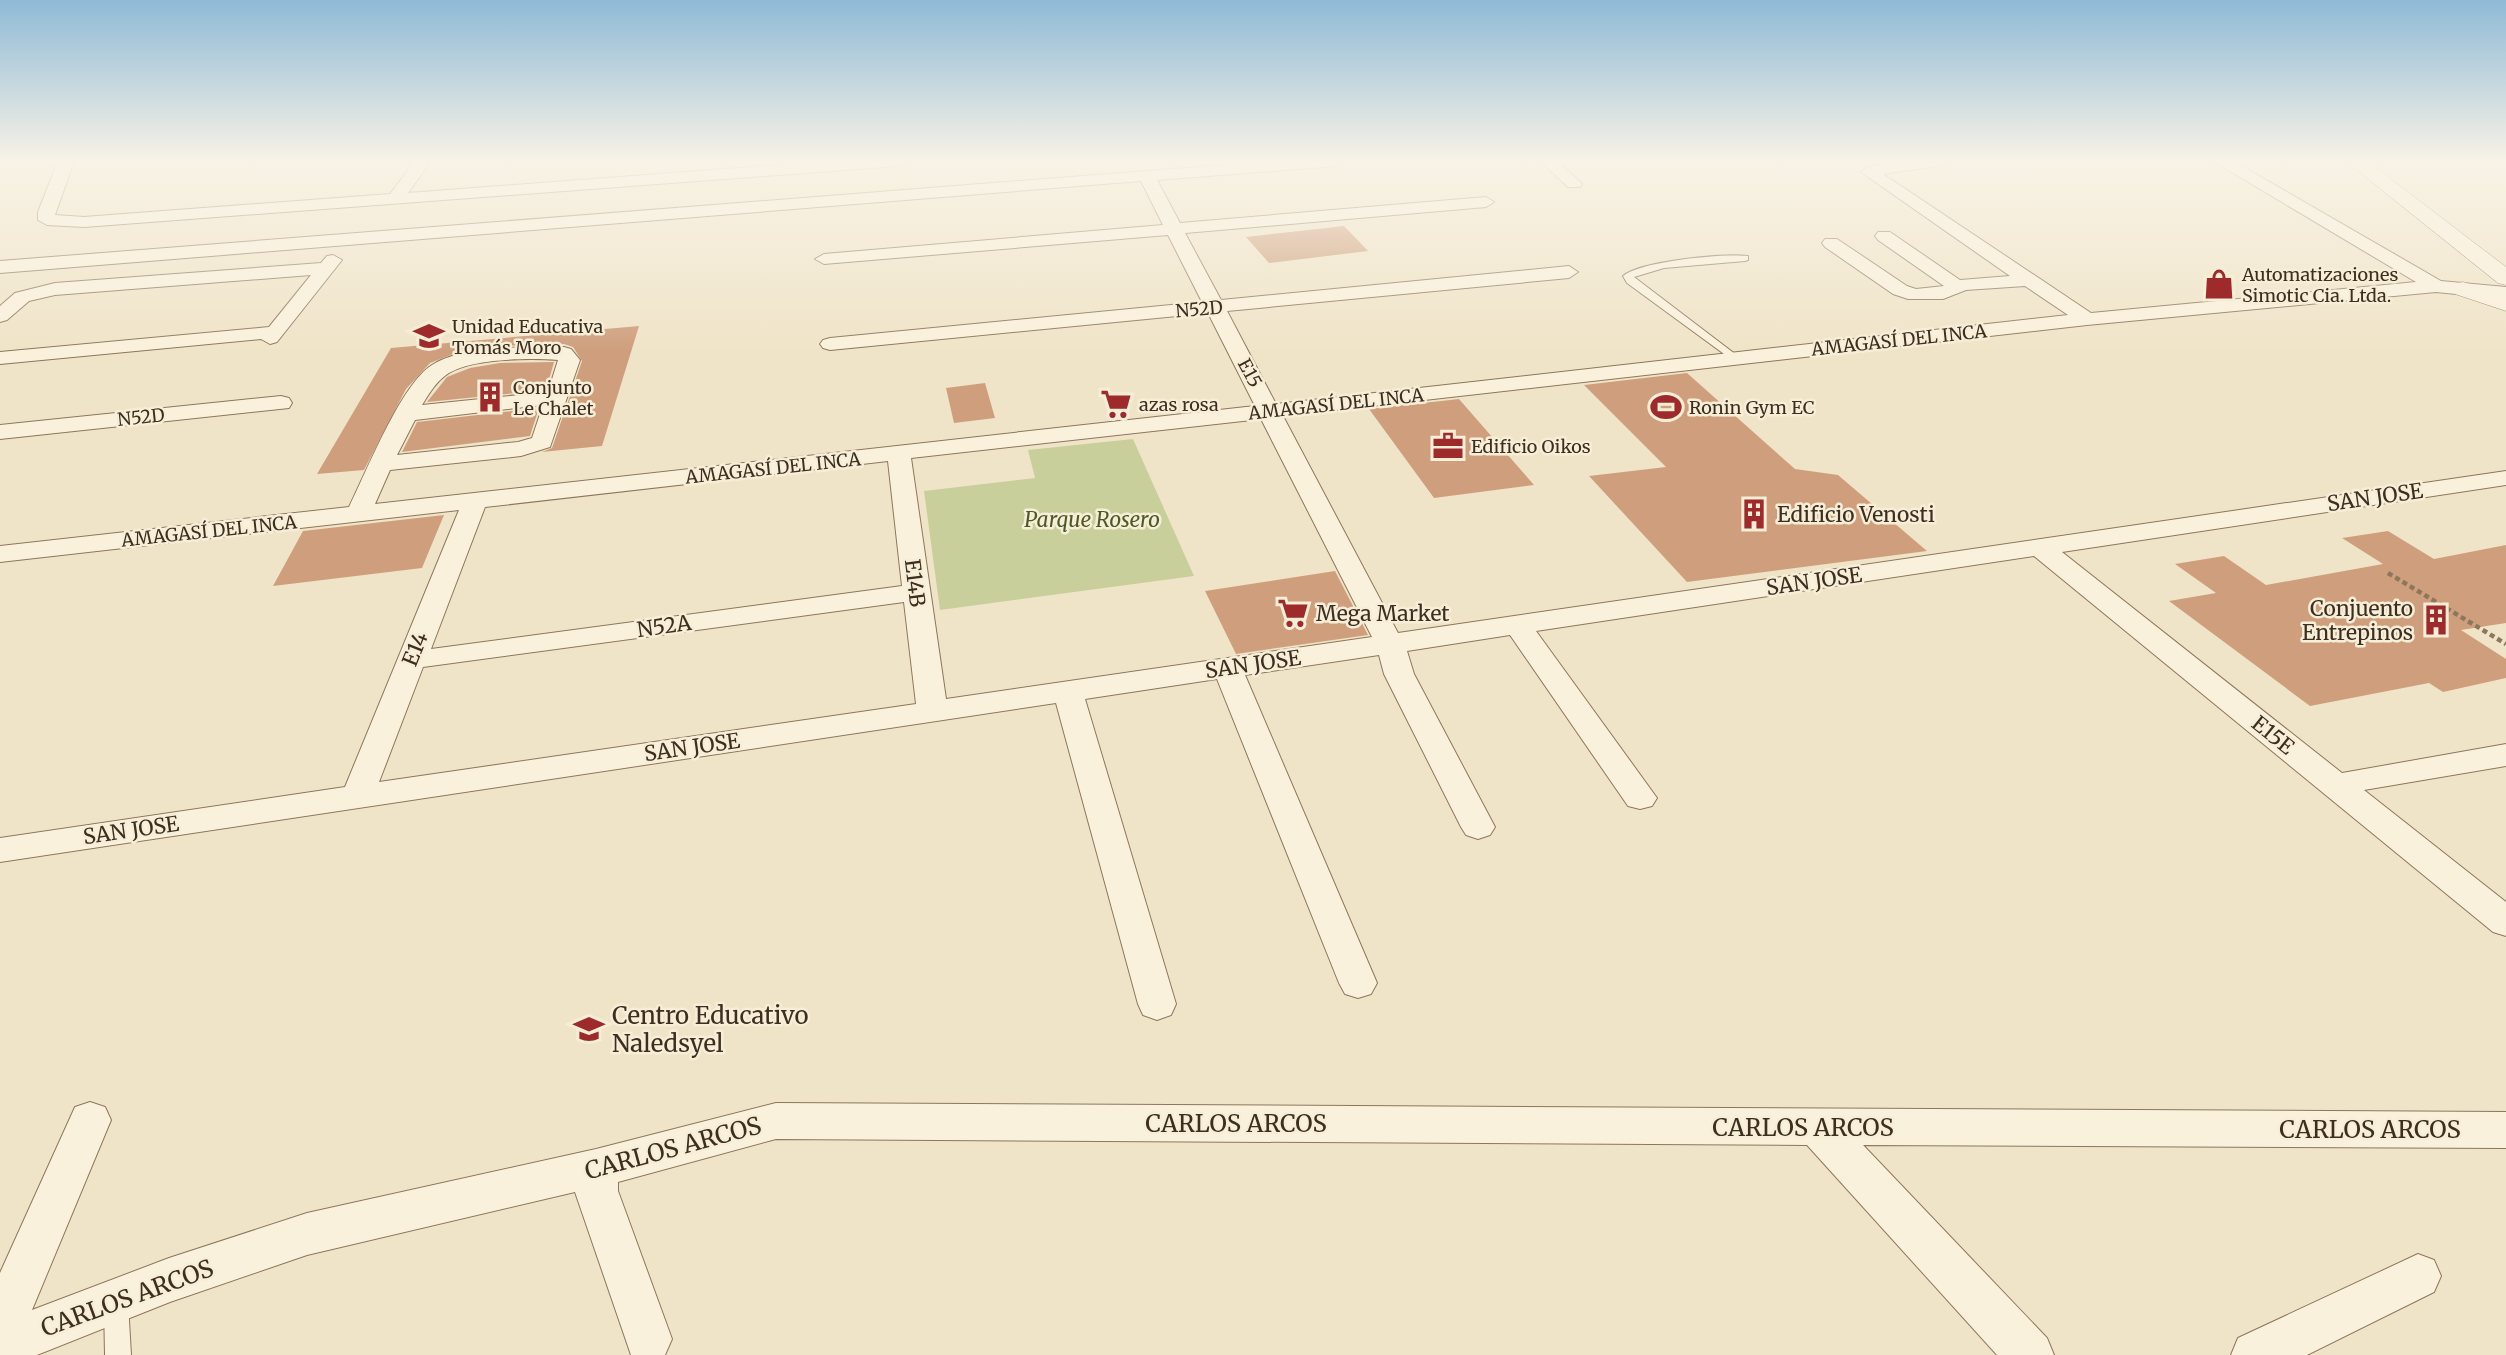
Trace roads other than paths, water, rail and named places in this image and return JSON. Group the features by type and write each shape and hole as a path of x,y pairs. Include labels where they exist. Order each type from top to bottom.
{"street":[{"path":"0,267 494,224"},
{"name":"E15","path":"1172,224 1390,644 1399,674 1478,827"},
{"path":"824,259 1239,224"},
{"path":"1946,224 2087,319"},
{"path":"2330,224 2436,286"},
{"path":"2437,224 2506,278"},
{"path":"1884,236 1956,286"},
{"path":"1831,243 1907,293 1924,296 1943,293 1956,286 2029,280"},
{"path":"0,316 22,296 55,289 330,262 272,335 0,358"},
{"name":"N52D","path":"830,344 1569,272"},
{"name":"AMAGASÍ DEL INCA","path":"0,554 2087,319 2436,286 2506,293"},
{"path":"2463,289 2506,304"},
{"path":"358,514 382,464 406,414 431,375 439,369 469,361 564,352 569,360 542,442 521,449 382,464"},
{"path":"406,414 558,397"},
{"name":"N52D","path":"0,432 281,403"},
{"name":"E14B","path":"899,454 932,712"},
{"name":"SAN JOSE","path":"0,850 2506,478"},
{"name":"E14","path":"357,797 475,501"},
{"name":"E15E","path":"2039,547 2506,922"},
{"name":"N52A","path":"411,660 916,592"},
{"path":"1517,625 1640,798"},
{"path":"1227,668 1358,983"},
{"path":"1068,691 1157,1004"},
{"path":"2335,785 2465,760 2506,755"},
{"path":"0,1334 12,1299 90,1120"},
{"name":"CARLOS ARCOS","path":"0,1346 116,1300 307,1234 596,1168 776,1121 2506,1130"},
{"path":"1818,1127 2030,1355"},
{"path":"596,1168 596,1191 648,1339"},
{"path":"2255,1355 2418,1276"}],"lane":[{"path":"1735,359 1631,281 1628,276 1633,271 1649,268 1745,258"},
{"path":"116,1300 118,1355"}],"place":[{"name":"Automatizaciones Simotic Cia. Ltda.","path":"2219,284"},
{"name":"Unidad Educativa Tomás Moro","path":"429,336"},
{"name":"Conjunto Le Chalet","path":"490,397"},
{"name":"azas rosa","path":"1116,404"},
{"name":"Ronin Gym EC","path":"1666,407"},
{"name":"Edificio Oikos","path":"1448,446"},
{"name":"Edificio Venosti","path":"1754,514"},
{"name":"Mega Market","path":"1293,613"},
{"name":"Conjuento Entrepinos","path":"2436,620"},
{"name":"Centro Educativo Naledsyel","path":"589,1029"}],"park label":[{"name":"Parque Rosero","path":"1092,519"}]}
